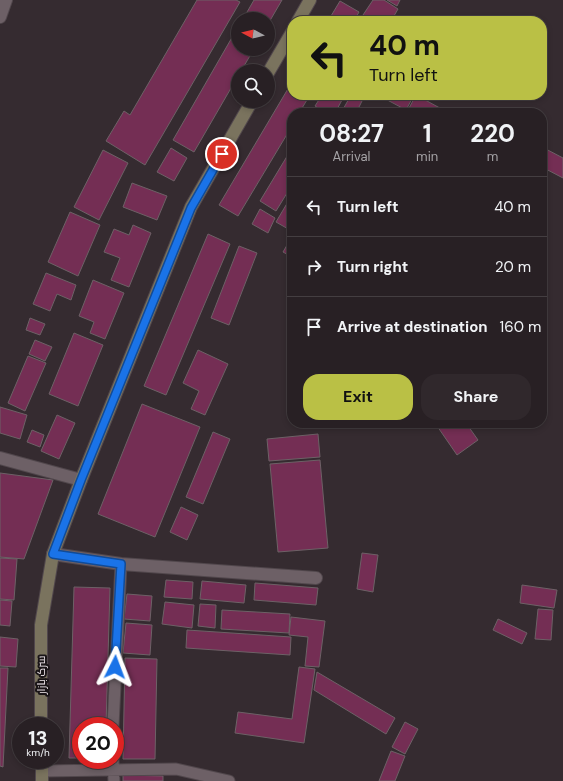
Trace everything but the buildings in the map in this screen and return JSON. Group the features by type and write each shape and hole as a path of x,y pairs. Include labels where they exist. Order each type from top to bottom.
{"main road":[{"path":"301,16 310,0"},
{"path":"274,64 287,41"},
{"name":"سرک بازار","path":"41,717 41,625 53,554 81,480 191,208 248,108"}],"street":[{"path":"0,17 6,0"},
{"path":"0,458 81,480"},
{"path":"53,554 121,564 316,578"}],"lane":[{"path":"113,717 121,564"},
{"path":"124,766 176,768 229,781"},
{"path":"42,770 72,768"},
{"path":"113,769 114,781"}],"route":[{"path":"115,667 121,564 53,554 81,480 191,208 222,154"}]}
